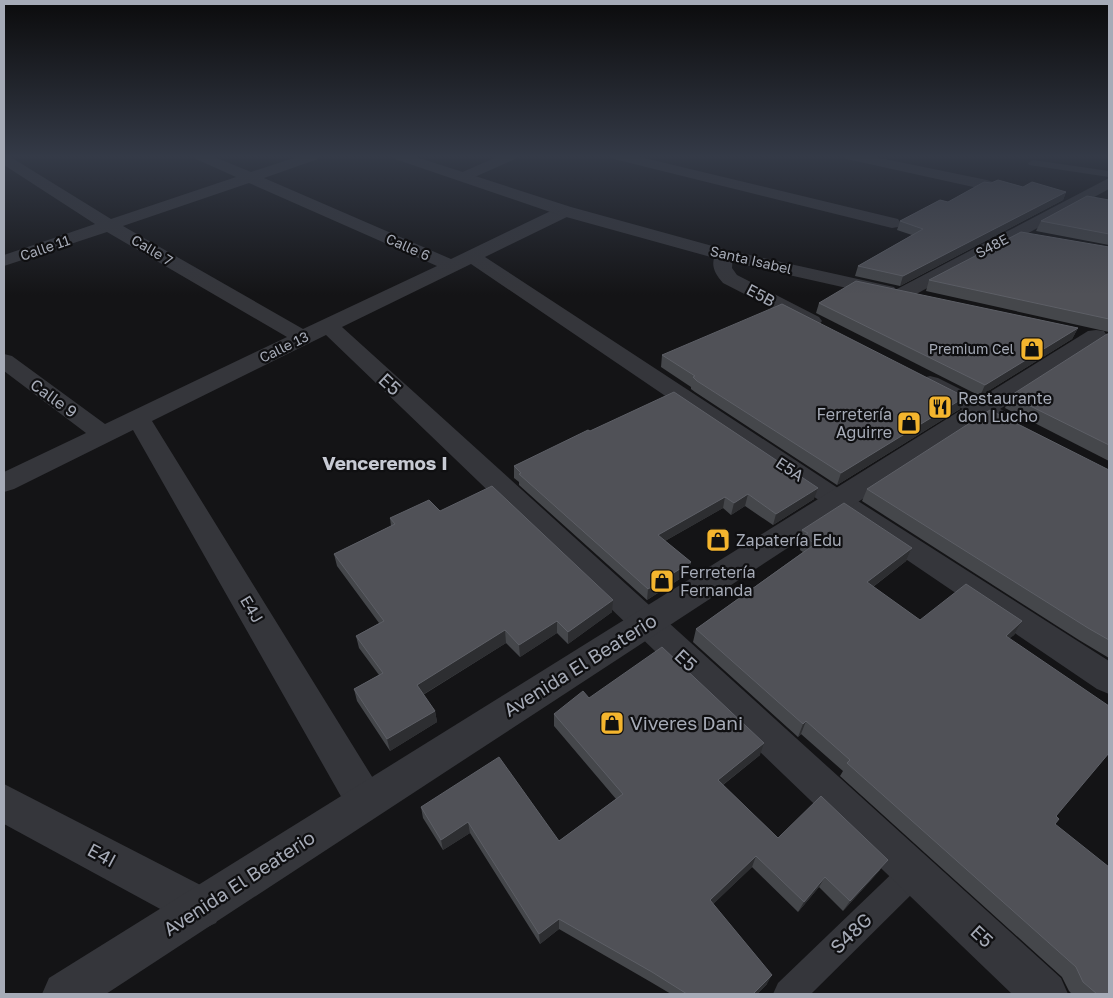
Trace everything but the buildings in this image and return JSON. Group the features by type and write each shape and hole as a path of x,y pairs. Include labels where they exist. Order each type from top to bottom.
{"street":[{"name":"Calle 7","path":"73,203 110,226 315,331"},
{"name":"Calle 11","path":"4,262 177,203"},
{"name":"Calle 6","path":"309,203 450,265"},
{"name":"Santa Isabel","path":"540,203 724,255 931,300"},
{"path":"809,203 892,223"},
{"name":"S48E","path":"902,294 1073,203"},
{"name":"Calle 13","path":"4,483 450,265 565,211"},
{"path":"1014,234 1043,240"},
{"name":"E5B","path":"724,255 721,266 722,272 730,278 834,333"},
{"name":"E5A","path":"472,256 837,501 1109,679"},
{"name":"E5","path":"315,331 646,623 884,842 1045,994"},
{"name":"Avenida El Beaterio","path":"65,994 1094,335"},
{"name":"Calle 9","path":"4,361 104,435"},
{"path":"912,373 1024,431"},
{"name":"E4J","path":"138,418 366,801"},
{"name":"E4I","path":"4,803 201,908"}],"lane":[{"name":"S48G","path":"789,994 914,872"}],"place":[{"name":"Premium Cel","path":"1032,349"},
{"name":"Restaurante don Lucho","path":"940,407"},
{"name":"Ferretería Aguirre","path":"909,423"},
{"name":"Zapatería Edu","path":"718,540"},
{"name":"Ferretería Fernanda","path":"662,581"},
{"name":"Viveres Dani","path":"612,723"}],"district":[{"name":"Venceremos I","path":"385,463"}]}
